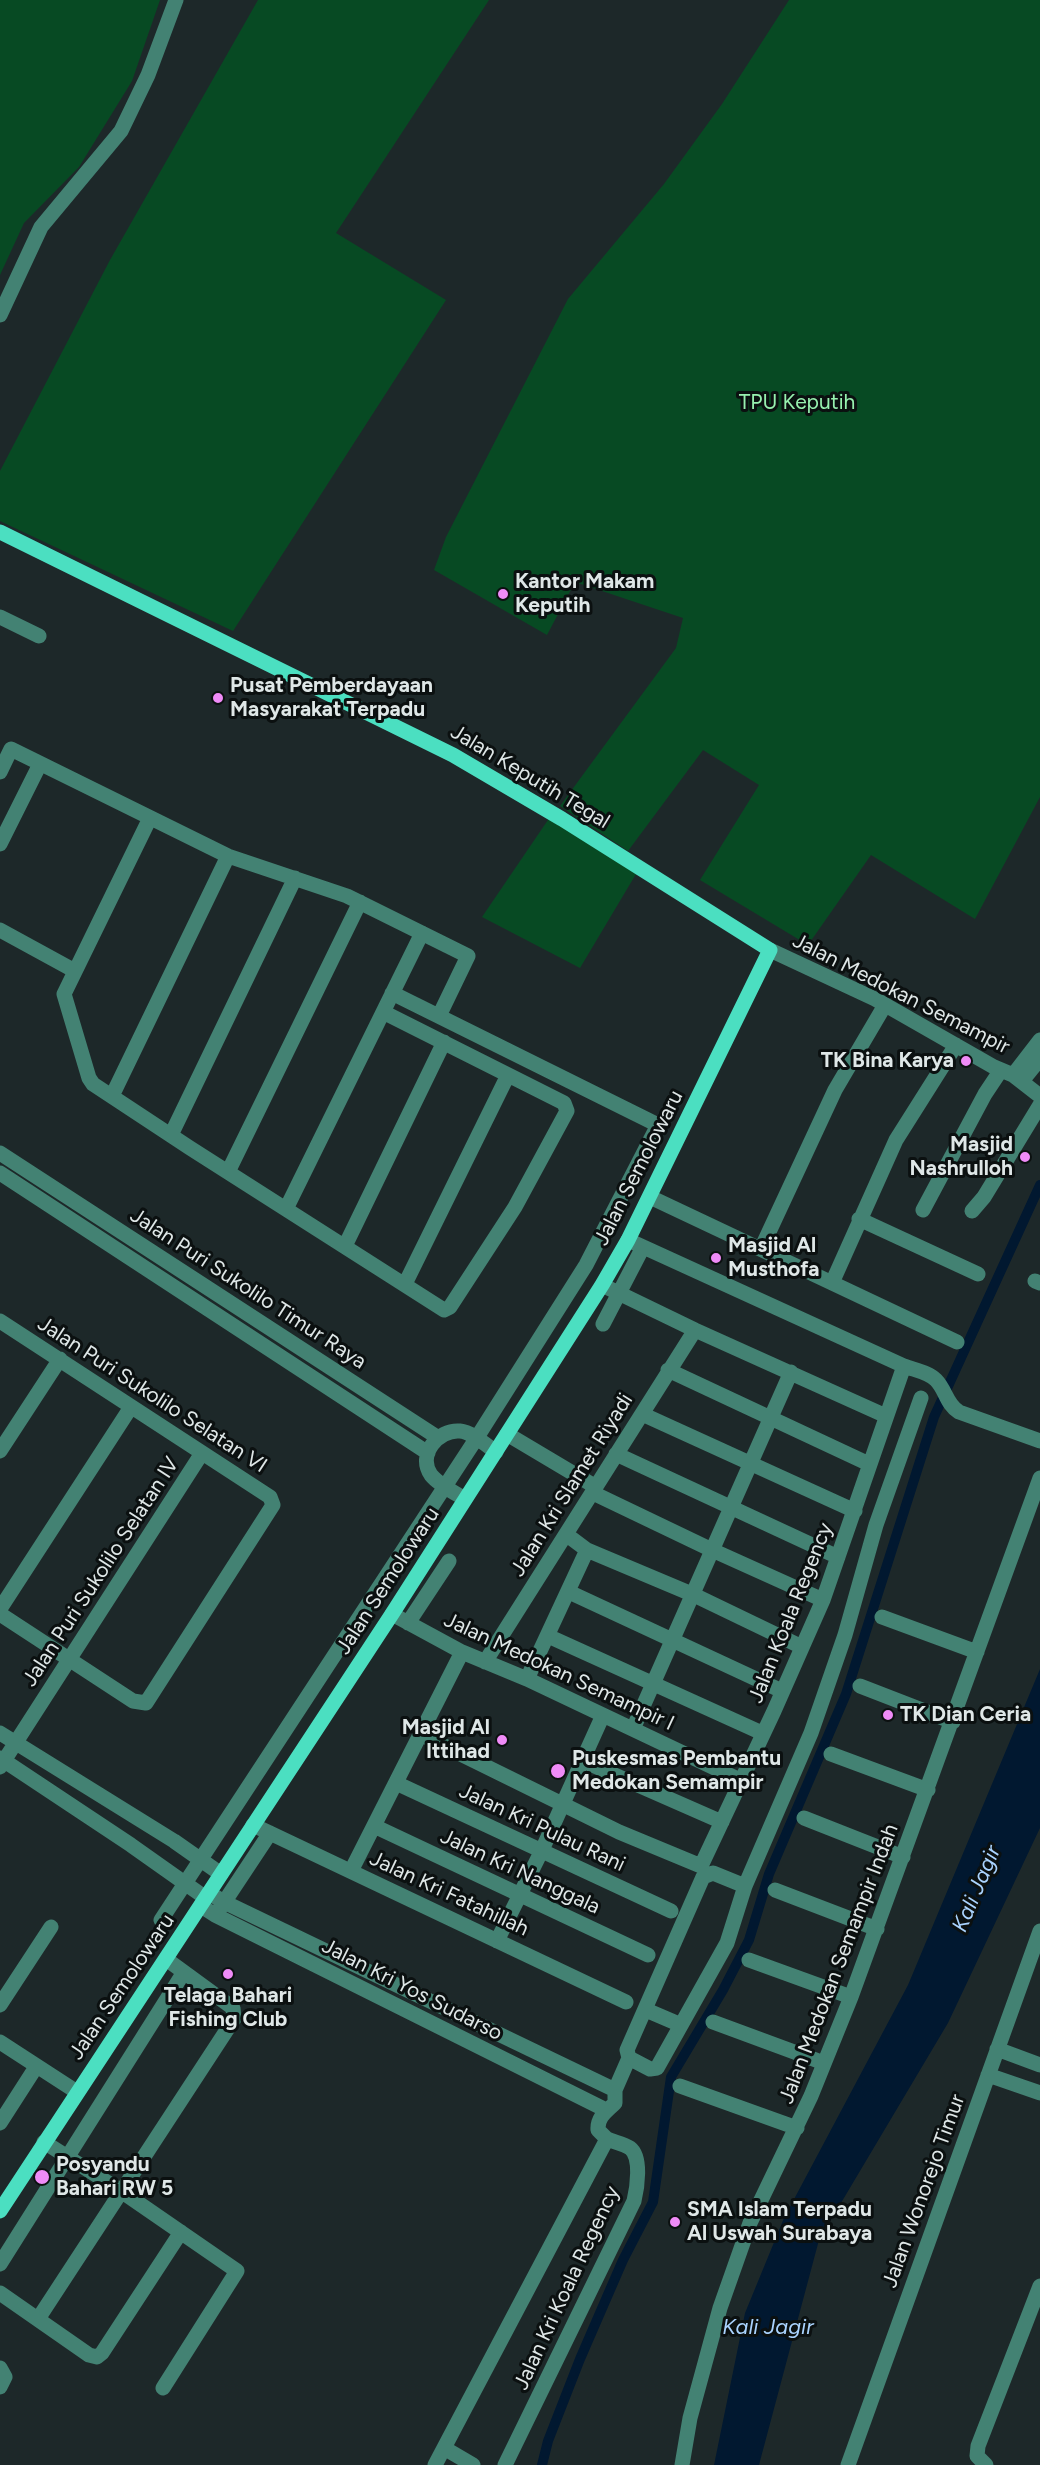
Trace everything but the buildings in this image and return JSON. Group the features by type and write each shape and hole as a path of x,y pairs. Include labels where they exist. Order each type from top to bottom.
{"main road":[{"name":"Jalan Keputih Tegal","path":"0,532 457,756 770,950"},
{"name":"Jalan Semolowaru","path":"0,2211 44,2142 70,2088 166,1959 211,1866 253,1825 392,1614 455,1492 486,1445 507,1434 602,1285 650,1197 770,950"}],"street":[{"path":"0,315 41,226 121,131 148,75 176,0"},
{"path":"0,617 39,636"},
{"path":"0,772 11,749 228,856 360,902 468,956 439,1017"},
{"path":"0,844 40,764"},
{"path":"150,818 64,994 88,1078 171,1135 444,1310 450,1307 515,1207 567,1111 564,1103 383,1011"},
{"path":"112,1096 228,856"},
{"path":"171,1135 295,878"},
{"path":"228,1172 360,902"},
{"path":"0,930 75,971"},
{"path":"286,1209 422,933"},
{"name":"Jalan Medokan Semampir","path":"770,950 885,1005 1012,1075 1040,1096"},
{"path":"161,1920 198,1894 211,1866 486,1445 586,1265 658,1125 392,993"},
{"path":"761,1249 835,1090 885,1005"},
{"path":"1012,1075 1040,1040"},
{"path":"345,1246 444,1042"},
{"path":"832,1283 896,1140 956,1045"},
{"path":"923,1210 985,1094 1040,1059"},
{"path":"405,1284 508,1074"},
{"path":"972,1211 984,1197 1040,1105"},
{"name":"Jalan Puri Sukolilo Timur Raya","path":"0,1153 437,1437"},
{"name":"Jalan Puri Sukolilo Timur Raya","path":"0,1173 428,1453"},
{"path":"650,1197 957,1342"},
{"path":"859,1219 978,1274"},
{"path":"628,1240 904,1366 924,1373 938,1382 950,1405 959,1412 1040,1441"},
{"path":"603,1324 643,1247"},
{"path":"602,1285 695,1330 886,1416"},
{"path":"202,1305 214,1292"},
{"name":"Jalan Puri Sukolilo Selatan VI","path":"0,1321 270,1497 273,1505 147,1702 133,1701 69,1660"},
{"name":"Jalan Kri Slamet Riyadi","path":"485,1662 695,1330"},
{"path":"0,1451 60,1359"},
{"name":"Jalan Koala Regency","path":"701,1871 823,1600 904,1366"},
{"path":"668,1370 870,1464"},
{"path":"633,1729 753,1463 791,1372"},
{"path":"627,2056 650,2069 657,2068 727,1943 745,1886 811,1733 845,1635 876,1525 921,1398"},
{"path":"0,1609 131,1407"},
{"path":"642,1414 855,1511"},
{"path":"455,1492 431,1474 428,1453 437,1437 445,1432 460,1431 486,1445"},
{"path":"507,1434 594,1490 712,1550 823,1600"},
{"name":"Jalan Puri Sukolilo Selatan IV","path":"1,1762 16,1744 202,1453"},
{"path":"616,1454 838,1557"},
{"name":"Jalan Medokan Semampir Indah","path":"682,2465 690,2418 720,2308 750,2223 797,2128 851,1997 1040,1478"},
{"path":"567,1534 587,1550 694,1595 802,1647"},
{"path":"527,1679 587,1550"},
{"path":"408,1623 449,1561"},
{"path":"569,1592 782,1691"},
{"path":"0,1614 69,1660"},
{"name":"Jalan Medokan Semampir I","path":"392,1614 462,1652 527,1679 742,1781"},
{"path":"882,1617 977,1653"},
{"path":"548,1636 762,1733"},
{"path":"351,1871 462,1652"},
{"path":"860,1686 952,1722"},
{"path":"497,1941 542,1850 603,1715"},
{"path":"0,1733 211,1866"},
{"path":"420,1734 701,1871 713,1873 745,1886"},
{"path":"831,1754 928,1790"},
{"path":"583,1761 722,1822"},
{"path":"1,1762 141,1852 198,1894"},
{"name":"Jalan Kri Pulau Rani","path":"396,1783 671,1911"},
{"path":"804,1818 903,1857"},
{"name":"Jalan Kri Fatahillah","path":"253,1825 626,2002"},
{"name":"Jalan Kri Nanggala","path":"374,1826 648,1955"},
{"path":"141,1852 156,1831"},
{"path":"215,1915 270,1833"},
{"path":"607,2139 597,2127 606,2110 615,2103 615,2090 627,2056 701,1871"},
{"path":"776,1890 877,1929"},
{"name":"Jalan Kri Yos Sudarso","path":"198,1894 224,1902 615,2090"},
{"name":"Jalan Kri Yos Sudarso","path":"198,1894 215,1915 606,2110"},
{"path":"0,2005 51,1927"},
{"name":"Jalan Wonorejo Timur","path":"848,2465 1040,1931"},
{"path":"328,1972 335,1956"},
{"path":"38,2319 234,2019 233,2008 166,1959"},
{"path":"749,1960 851,1997"},
{"path":"0,2264 184,1972"},
{"path":"646,2010 681,2025"},
{"path":"713,2022 824,2063"},
{"path":"0,2042 70,2088"},
{"path":"507,2061 515,2042"},
{"path":"998,2049 1040,2065"},
{"path":"0,2123 36,2067"},
{"path":"988,2075 1040,2093"},
{"path":"680,2086 797,2128"},
{"name":"Jalan Kri Koala Regency","path":"435,2465 607,2139 630,2148 635,2155 637,2187 634,2201 505,2465"},
{"path":"44,2142 121,2191 237,2271 163,2388"},
{"path":"0,2293 89,2355 100,2355 181,2232"},
{"path":"986,2465 977,2456 978,2446 1040,2286"},
{"path":"0,2368 5,2374 0,2387"},
{"path":"444,2448 473,2465"}],"green space":[{"path":"0,0 160,0 132,81 79,167 24,223 0,275"},
{"path":"258,0 489,0 336,233 446,300 233,631 0,521 0,471 110,260"},
{"name":"TPU Keputih","path":"789,0 1040,0 1040,797 975,919 871,855 808,945 700,880 759,785 703,750 628,851 560,806 676,648 683,618 575,582 547,635 434,570 446,537 568,299 664,184 722,104"},
{"path":"550,817 636,874 580,968 482,917"}],"water":[{"name":"Kali Jagir","path":"1040,1669 1040,1828 948,2023 819,2240 759,2465 714,2465 745,2313 784,2218 908,1985"}],"waterway":[{"path":"542,2465 548,2441 580,2359 623,2260 653,2202 671,2077 723,1990 749,1940 769,1874 846,1694 934,1417 1040,1185"}],"place":[{"name":"Kantor Makam Keputih","path":"503,594"},
{"name":"Pusat Pemberdayaan Masyarakat Terpadu","path":"218,698"},
{"name":"TK Bina Karya","path":"966,1061"},
{"name":"Masjid Nashrulloh","path":"1025,1157"},
{"name":"Masjid Al Musthofa","path":"716,1258"},
{"name":"TK Dian Ceria","path":"888,1715"},
{"name":"Masjid Al Ittihad","path":"502,1740"},
{"name":"Puskesmas Pembantu Medokan Semampir","path":"558,1771"},
{"name":"Telaga Bahari Fishing Club","path":"228,1974"},
{"name":"Posyandu Bahari RW 5","path":"42,2177"},
{"name":"SMA Islam Terpadu Al Uswah Surabaya","path":"675,2222"}]}
